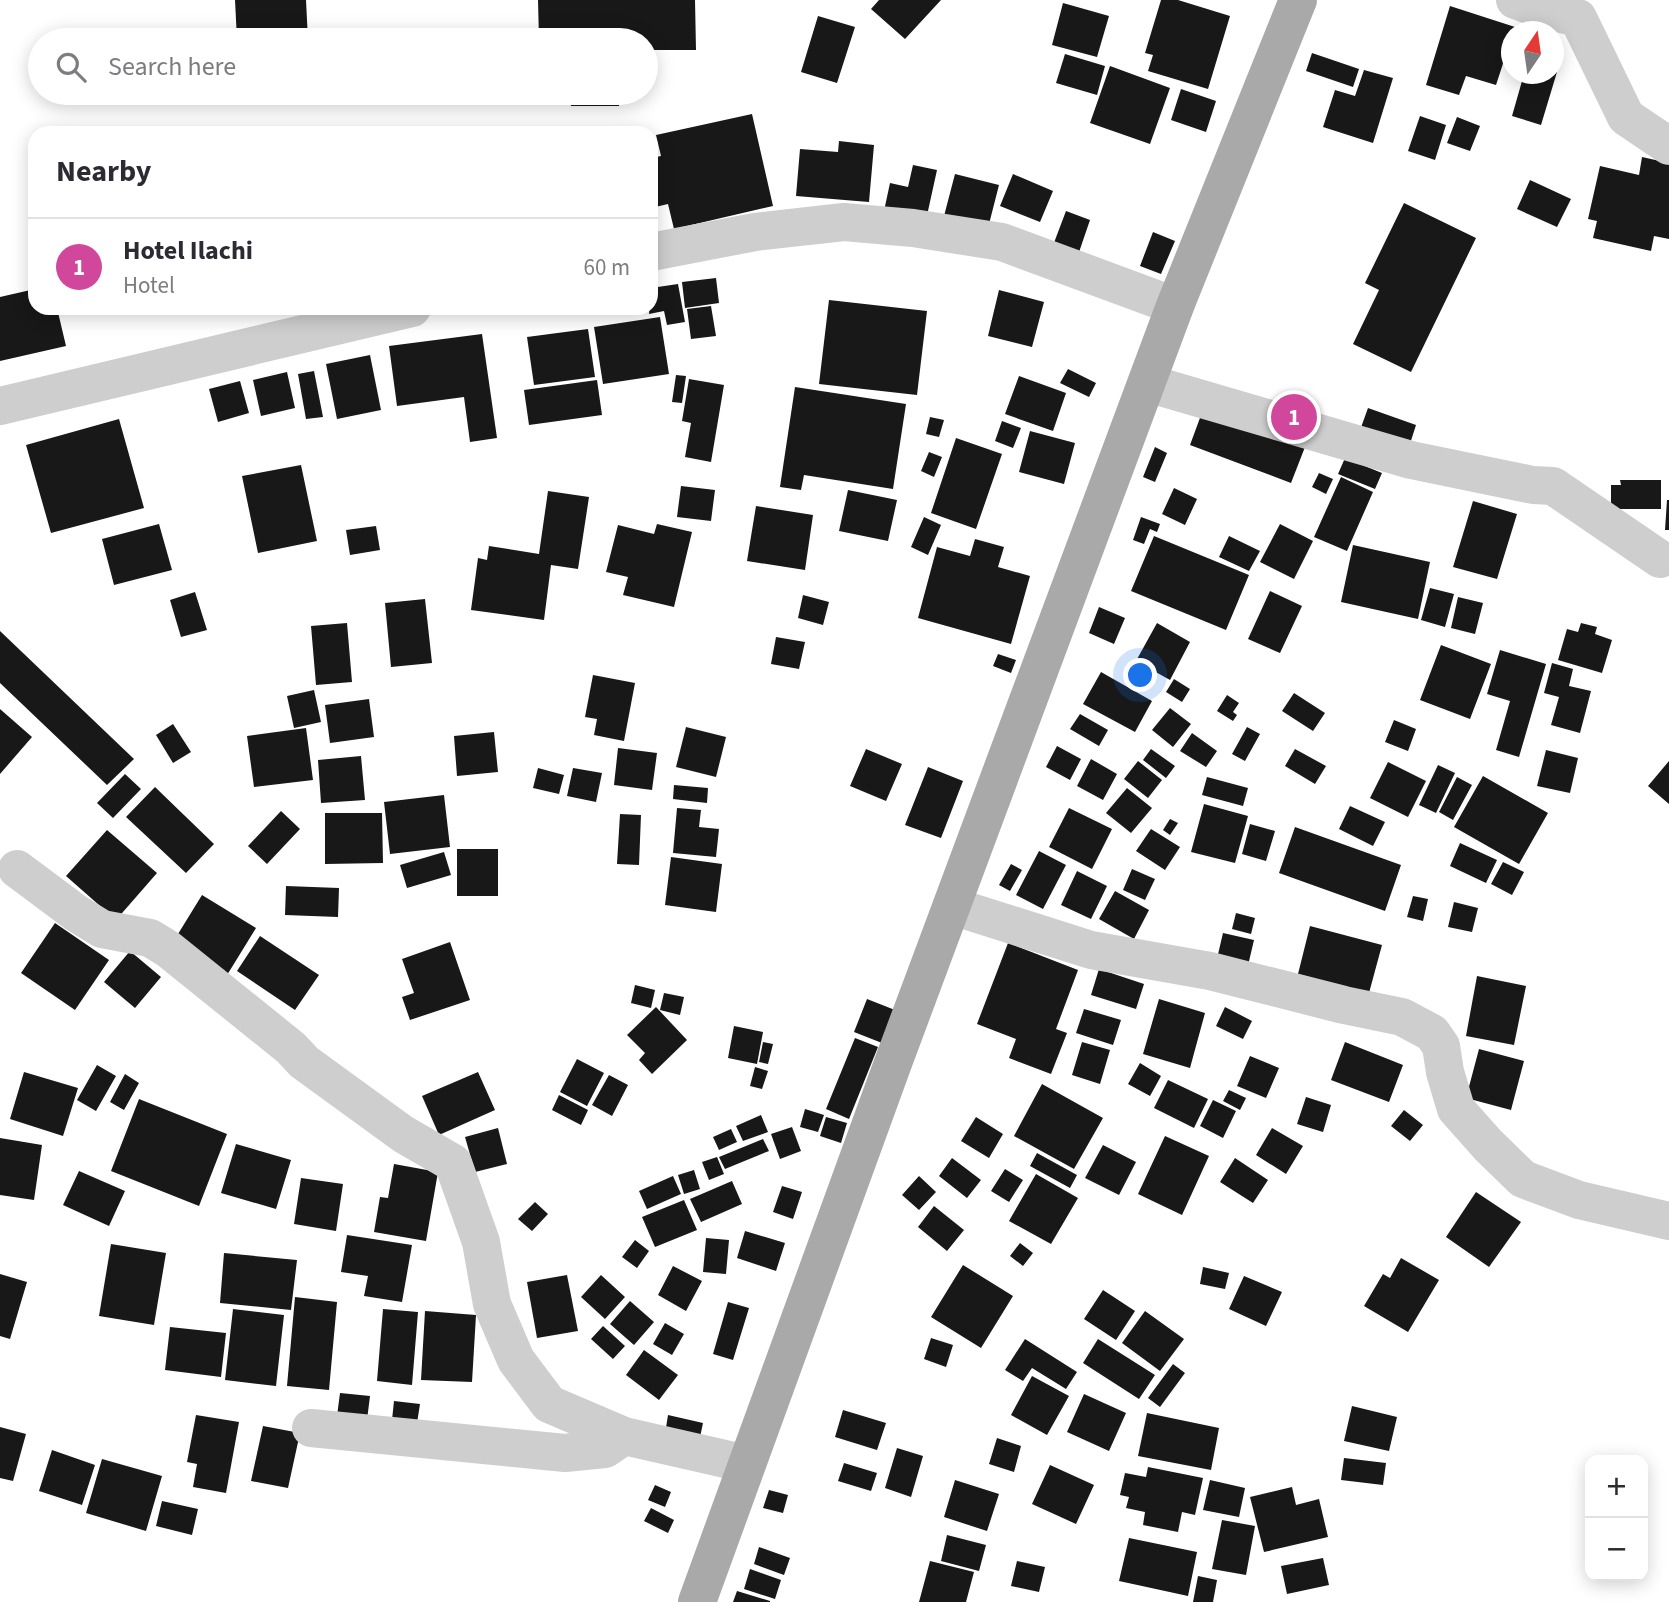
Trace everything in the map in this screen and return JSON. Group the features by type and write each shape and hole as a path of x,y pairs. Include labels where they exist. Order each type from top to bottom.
{"main road":[{"path":"697,1602 1175,306 1298,0"}],"street":[{"path":"1515,0 1578,18 1626,117 1669,146"},
{"path":"658,251 755,232 844,222 913,228 1002,242 1175,306"},
{"path":"0,406 383,315"},
{"path":"1147,383 1412,460 1533,485 1553,486 1660,559"},
{"path":"17,869 102,929 150,938 168,949 291,1048 304,1062 403,1134 453,1163 481,1242 492,1304 516,1360 550,1404 624,1436 747,1464"},
{"path":"952,906 1091,950 1210,971 1402,1017 1432,1033 1441,1046 1445,1072 1456,1109 1523,1179 1579,1200 1669,1221"},
{"path":"311,1428 565,1453 605,1449 624,1436"}],"building":[{"path":"235,0 306,0 307,28 236,28"},
{"path":"538,0 695,0 696,50 658,50 658,28 539,28"},
{"path":"879,0 941,0 905,39 871,9"},
{"path":"1161,0 1178,0 1230,16 1208,89 1148,71 1153,55 1145,53"},
{"path":"1063,3 1109,16 1097,57 1052,45"},
{"path":"1450,6 1501,22 1501,70 1496,85 1466,76 1459,95 1426,85"},
{"path":"818,16 855,27 837,83 801,72"},
{"path":"1312,53 1359,69 1353,87 1306,71"},
{"path":"1065,54 1105,66 1097,95 1056,83"},
{"path":"1110,66 1170,88 1150,144 1090,123"},
{"path":"1364,70 1393,78 1373,143 1323,127 1335,90 1355,96"},
{"path":"1521,84 1553,84 1541,125 1512,116"},
{"path":"1181,89 1216,101 1206,132 1171,120"},
{"path":"571,105 619,105 619,106"},
{"path":"752,114 773,206 674,229 668,204 658,206 658,157 661,156 658,135"},
{"path":"1420,116 1446,125 1435,160 1408,151"},
{"path":"1457,117 1480,126 1470,151 1447,143"},
{"path":"839,141 874,145 869,202 796,196 800,149 838,152"},
{"path":"1642,157 1669,163 1669,239 1654,236 1651,251 1593,238 1597,221 1588,219 1600,166 1639,175"},
{"path":"913,165 937,170 926,220 884,211 890,183 908,187"},
{"path":"955,174 999,185 988,228 944,216"},
{"path":"1013,174 1053,191 1040,222 1000,206"},
{"path":"1530,180 1571,199 1557,227 1517,209"},
{"path":"1404,203 1476,238 1411,372 1353,344 1379,290 1365,283"},
{"path":"1066,211 1090,220 1077,258 1052,248"},
{"path":"1153,232 1175,241 1161,274 1140,266"},
{"path":"716,278 719,303 685,308 682,282"},
{"path":"678,284 685,322 667,325 664,311 658,312 658,287"},
{"path":"999,290 1044,302 1032,347 988,336"},
{"path":"28,291 28,315 59,315 66,346 0,361 0,297"},
{"path":"829,300 927,311 917,395 819,384"},
{"path":"711,306 716,336 691,339 687,309"},
{"path":"660,317 669,374 603,384 594,327"},
{"path":"588,329 595,377 534,385 527,337"},
{"path":"482,334 497,438 470,442 464,397 397,406 389,346"},
{"path":"370,355 381,410 337,419 326,364"},
{"path":"1068,369 1096,383 1089,397 1060,383"},
{"path":"314,371 323,417 306,419 298,374"},
{"path":"287,372 295,408 261,416 253,380"},
{"path":"676,375 686,376 682,403 672,402"},
{"path":"1019,376 1066,393 1053,431 1005,414"},
{"path":"689,379 724,385 711,462 685,457 691,423 682,421"},
{"path":"597,380 602,415 529,425 524,390"},
{"path":"240,381 249,413 218,422 209,389"},
{"path":"795,387 906,404 893,489 804,475 801,490 780,487"},
{"path":"1204,407 1305,447 1291,483 1190,445"},
{"path":"1368,408 1416,425 1408,450 1359,433"},
{"path":"930,417 944,420 939,437 926,434"},
{"path":"119,419 144,508 51,533 26,445"},
{"path":"1002,421 1021,428 1013,448 995,441"},
{"path":"1030,431 1075,443 1064,484 1019,472"},
{"path":"956,438 1002,454 976,529 931,513"},
{"path":"1155,447 1167,453 1155,482 1143,477"},
{"path":"929,452 942,457 934,477 921,471"},
{"path":"1345,458 1382,473 1375,489 1338,474"},
{"path":"301,465 317,541 258,553 242,476"},
{"path":"1319,473 1333,479 1326,494 1312,487"},
{"path":"1341,477 1373,492 1347,551 1314,537"},
{"path":"1620,480 1661,480 1661,509 1611,509 1611,485 1621,485"},
{"path":"681,486 715,490 711,521 677,517"},
{"path":"1174,488 1197,499 1185,525 1162,514"},
{"path":"848,490 897,500 888,541 839,531"},
{"path":"548,491 589,497 578,569 551,565 544,620 471,610 478,558 487,560 489,546 539,554"},
{"path":"1667,500 1669,530 1665,530"},
{"path":"1473,501 1517,514 1497,579 1453,567"},
{"path":"756,506 813,515 805,570 747,561"},
{"path":"924,517 941,525 928,555 911,547"},
{"path":"1141,517 1160,524 1157,532 1150,529 1144,544 1133,540"},
{"path":"159,524 172,570 114,585 102,539"},
{"path":"657,524 692,532 674,607 623,595 628,577 606,572 618,525 654,534"},
{"path":"1280,524 1313,541 1294,579 1260,562"},
{"path":"376,526 380,550 350,555 346,530"},
{"path":"1154,536 1249,575 1226,630 1131,591"},
{"path":"1229,536 1260,551 1249,571 1219,557"},
{"path":"975,539 1004,547 998,567 1030,576 1011,644 918,618 937,547 970,556"},
{"path":"1353,545 1430,562 1418,619 1341,602"},
{"path":"1430,588 1454,594 1445,627 1421,620"},
{"path":"1270,591 1302,606 1280,653 1248,639"},
{"path":"195,592 207,630 181,637 170,600"},
{"path":"803,595 829,602 823,625 798,618"},
{"path":"1458,597 1483,603 1475,634 1451,628"},
{"path":"425,599 432,663 391,667 385,603"},
{"path":"1099,607 1125,618 1114,644 1089,633"},
{"path":"347,623 352,682 316,685 311,626"},
{"path":"1157,623 1190,642 1170,680 1136,661"},
{"path":"1581,623 1597,627 1595,634 1612,640 1602,673 1558,660 1567,629 1578,632"},
{"path":"0,631 134,759 107,785 0,683"},
{"path":"776,637 805,642 799,669 771,664"},
{"path":"1441,645 1491,664 1470,719 1420,700"},
{"path":"1500,650 1546,664 1519,757 1496,750 1510,701 1487,694"},
{"path":"998,654 1016,660 1011,673 993,666"},
{"path":"1552,663 1573,669 1569,686 1591,691 1580,733 1551,725 1559,697 1544,693"},
{"path":"1101,672 1152,701 1135,732 1083,704"},
{"path":"593,675 635,683 624,741 594,735 597,719 585,717"},
{"path":"1174,679 1190,689 1182,702 1166,692"},
{"path":"314,690 321,722 294,728 287,696"},
{"path":"1294,693 1325,713 1313,731 1282,711"},
{"path":"1227,695 1239,703 1233,712 1237,715 1233,721 1217,711"},
{"path":"369,699 374,737 330,743 325,705"},
{"path":"1170,708 1191,724 1173,747 1152,730"},
{"path":"0,709 32,737 0,774"},
{"path":"1080,714 1108,730 1099,746 1070,729"},
{"path":"1394,720 1416,729 1408,751 1385,742"},
{"path":"173,724 191,752 173,763 156,735"},
{"path":"686,727 726,737 716,777 676,767"},
{"path":"1247,727 1260,734 1245,761 1232,754"},
{"path":"306,728 313,780 254,787 247,736"},
{"path":"494,732 498,772 457,776 454,736"},
{"path":"1192,733 1217,751 1206,767 1180,751"},
{"path":"1057,746 1081,759 1070,780 1046,767"},
{"path":"618,748 657,753 652,790 614,785"},
{"path":"866,749 902,764 886,801 850,786"},
{"path":"1151,749 1175,766 1166,778 1143,760"},
{"path":"1295,749 1326,766 1315,784 1285,766"},
{"path":"1546,750 1578,758 1570,793 1537,786"},
{"path":"361,756 365,800 321,803 318,760"},
{"path":"1091,759 1117,774 1103,800 1077,786"},
{"path":"1138,761 1162,780 1148,798 1124,779"},
{"path":"1669,761 1669,804 1648,786"},
{"path":"1388,762 1426,781 1408,817 1370,798"},
{"path":"1438,765 1455,773 1436,813 1419,805"},
{"path":"928,767 963,781 941,838 905,825"},
{"path":"538,768 564,775 559,794 533,788"},
{"path":"573,768 602,773 596,802 567,796"},
{"path":"125,774 141,789 113,818 97,803"},
{"path":"1483,776 1548,813 1519,864 1454,827"},
{"path":"1207,777 1248,788 1243,806 1202,795"},
{"path":"1457,777 1472,785 1453,820 1439,812"},
{"path":"674,785 708,788 707,803 673,799"},
{"path":"155,787 214,844 186,873 126,817"},
{"path":"1127,788 1152,808 1131,833 1106,813"},
{"path":"444,795 450,847 390,854 384,802"},
{"path":"1204,804 1248,816 1235,863 1191,852"},
{"path":"1350,806 1385,822 1373,846 1339,829"},
{"path":"677,808 701,810 699,827 719,829 716,857 673,853"},
{"path":"1069,808 1112,829 1092,869 1049,847"},
{"path":"281,811 300,829 267,864 248,846"},
{"path":"325,813 382,813 383,863 325,864"},
{"path":"620,814 641,815 639,865 617,864"},
{"path":"1170,819 1178,823 1170,835 1163,830"},
{"path":"1250,824 1275,831 1266,861 1242,854"},
{"path":"1295,827 1401,865 1385,911 1279,873"},
{"path":"1151,829 1180,847 1165,870 1136,851"},
{"path":"107,830 157,873 116,920 66,876"},
{"path":"1460,843 1497,860 1486,883 1450,866"},
{"path":"457,849 498,849 498,896 457,896"},
{"path":"1039,851 1066,865 1043,909 1016,895"},
{"path":"444,852 451,875 407,888 400,865"},
{"path":"671,857 722,864 716,912 665,905"},
{"path":"1503,862 1524,872 1512,895 1491,884"},
{"path":"1011,864 1022,870 1010,891 999,885"},
{"path":"1132,869 1155,879 1145,900 1123,890"},
{"path":"1077,871 1107,886 1091,919 1061,905"},
{"path":"286,886 339,888 338,917 285,915"},
{"path":"1115,891 1149,910 1134,939 1099,919"},
{"path":"202,895 256,928 224,980 170,947"},
{"path":"1413,896 1428,899 1423,921 1407,917"},
{"path":"1454,902 1478,908 1472,932 1448,927"},
{"path":"1236,913 1255,918 1251,934 1232,929"},
{"path":"55,923 109,960 75,1010 21,973"},
{"path":"1310,926 1382,945 1369,993 1298,974"},
{"path":"1223,933 1254,940 1246,974 1215,967"},
{"path":"260,936 319,975 295,1010 237,971"},
{"path":"450,942 470,1000 410,1020 402,997 414,993 402,959"},
{"path":"1008,943 1078,970 1056,1029 1067,1033 1051,1074 1009,1058 1016,1039 977,1024"},
{"path":"130,951 161,977 135,1008 104,982"},
{"path":"1099,969 1144,984 1136,1009 1091,995"},
{"path":"1477,976 1526,986 1514,1045 1466,1036"},
{"path":"635,985 655,990 651,1008 631,1003"},
{"path":"664,993 684,997 680,1015 660,1010"},
{"path":"867,999 895,1010 882,1043 854,1032"},
{"path":"1159,999 1205,1013 1190,1068 1143,1054"},
{"path":"656,1007 687,1040 652,1074 639,1060 645,1053 627,1035"},
{"path":"1225,1007 1252,1021 1243,1039 1216,1026"},
{"path":"1084,1009 1121,1020 1113,1045 1076,1033"},
{"path":"734,1026 763,1032 757,1064 728,1058"},
{"path":"855,1038 878,1047 849,1119 826,1109"},
{"path":"763,1042 773,1044 768,1064 759,1062"},
{"path":"1082,1042 1110,1050 1100,1084 1072,1075"},
{"path":"1345,1042 1403,1065 1389,1102 1331,1080"},
{"path":"1479,1049 1524,1061 1511,1110 1466,1098"},
{"path":"1250,1056 1279,1068 1266,1098 1237,1086"},
{"path":"577,1059 604,1073 587,1106 560,1092"},
{"path":"1140,1063 1161,1076 1150,1096 1128,1084"},
{"path":"97,1065 116,1076 96,1111 77,1100"},
{"path":"755,1067 768,1071 762,1089 750,1086"},
{"path":"24,1072 78,1088 63,1136 10,1119"},
{"path":"478,1072 495,1110 439,1135 422,1096"},
{"path":"125,1074 139,1083 124,1110 110,1102"},
{"path":"609,1075 628,1085 612,1116 592,1105"},
{"path":"1168,1080 1208,1099 1194,1128 1154,1108"},
{"path":"1042,1084 1103,1118 1074,1169 1014,1136"},
{"path":"1229,1090 1246,1098 1240,1110 1223,1101"},
{"path":"559,1095 588,1110 581,1125 552,1110"},
{"path":"1306,1097 1331,1105 1323,1132 1297,1124"},
{"path":"139,1099 227,1134 199,1206 111,1171"},
{"path":"1213,1100 1236,1111 1223,1138 1200,1126"},
{"path":"805,1109 824,1115 818,1132 800,1127"},
{"path":"1404,1110 1423,1125 1410,1141 1391,1126"},
{"path":"761,1115 768,1132 743,1141 736,1126"},
{"path":"826,1117 847,1123 841,1143 820,1136"},
{"path":"976,1117 1003,1134 989,1158 961,1141"},
{"path":"792,1127 801,1151 780,1159 771,1134"},
{"path":"498,1128 507,1164 475,1172 465,1137"},
{"path":"1272,1128 1303,1146 1286,1174 1256,1155"},
{"path":"731,1129 737,1142 719,1150 713,1137"},
{"path":"1165,1136 1209,1156 1182,1215 1138,1194"},
{"path":"0,1138 42,1145 34,1200 0,1195"},
{"path":"763,1139 769,1151 725,1169 719,1157"},
{"path":"236,1144 291,1160 276,1209 221,1193"},
{"path":"1103,1145 1136,1162 1119,1195 1085,1178"},
{"path":"1037,1153 1077,1175 1070,1188 1030,1166"},
{"path":"717,1157 724,1174 709,1180 702,1162"},
{"path":"952,1158 981,1180 967,1198 939,1176"},
{"path":"1235,1158 1268,1180 1253,1203 1220,1182"},
{"path":"394,1164 438,1172 426,1241 374,1232 380,1197 388,1198"},
{"path":"1005,1169 1023,1180 1009,1202 991,1191"},
{"path":"694,1170 700,1189 684,1194 678,1175"},
{"path":"79,1171 125,1191 109,1226 63,1205"},
{"path":"1036,1174 1078,1198 1051,1244 1009,1221"},
{"path":"673,1176 681,1194 647,1209 639,1191"},
{"path":"919,1176 936,1192 919,1210 902,1195"},
{"path":"301,1178 343,1184 336,1231 294,1224"},
{"path":"732,1181 742,1204 701,1222 690,1199"},
{"path":"782,1186 802,1192 793,1219 773,1212"},
{"path":"1476,1192 1521,1222 1489,1267 1446,1237"},
{"path":"684,1200 697,1230 655,1247 642,1217"},
{"path":"535,1202 548,1214 532,1231 518,1219"},
{"path":"934,1206 964,1230 947,1251 918,1227"},
{"path":"745,1231 785,1243 776,1271 737,1258"},
{"path":"347,1235 412,1245 402,1302 364,1296 368,1276 341,1272"},
{"path":"706,1238 729,1240 726,1274 703,1272"},
{"path":"635,1240 649,1251 637,1268 622,1257"},
{"path":"1020,1243 1033,1253 1023,1266 1010,1256"},
{"path":"111,1244 166,1253 154,1325 99,1316"},
{"path":"224,1253 297,1260 291,1310 220,1303"},
{"path":"1401,1258 1439,1280 1408,1332 1364,1306 1383,1274 1390,1278"},
{"path":"963,1265 1013,1296 981,1348 931,1317"},
{"path":"673,1266 702,1281 686,1311 658,1295"},
{"path":"1203,1267 1229,1273 1225,1289 1200,1284"},
{"path":"0,1274 27,1282 10,1339 0,1336"},
{"path":"567,1275 578,1331 537,1338 527,1282"},
{"path":"601,1275 625,1297 605,1319 581,1297"},
{"path":"1244,1276 1282,1292 1266,1326 1229,1309"},
{"path":"1103,1290 1135,1311 1116,1340 1084,1319"},
{"path":"295,1297 337,1302 329,1390 287,1386"},
{"path":"630,1301 654,1322 634,1345 610,1324"},
{"path":"728,1302 749,1308 733,1360 713,1354"},
{"path":"233,1309 284,1315 276,1386 225,1380"},
{"path":"383,1309 418,1312 412,1385 377,1381"},
{"path":"425,1311 476,1315 472,1382 421,1380"},
{"path":"1145,1311 1184,1339 1160,1371 1122,1343"},
{"path":"665,1323 684,1334 672,1355 653,1344"},
{"path":"603,1326 625,1346 613,1359 591,1339"},
{"path":"170,1327 226,1333 221,1377 165,1370"},
{"path":"931,1338 953,1345 946,1367 924,1359"},
{"path":"1025,1339 1077,1372 1066,1389 1032,1368 1023,1381 1005,1370"},
{"path":"1098,1339 1155,1375 1139,1399 1083,1363"},
{"path":"644,1350 678,1375 659,1400 626,1375"},
{"path":"1173,1364 1185,1373 1160,1407 1148,1398"},
{"path":"1032,1376 1069,1396 1047,1435 1011,1415"},
{"path":"340,1393 370,1396 367,1420 337,1416"},
{"path":"1084,1394 1126,1413 1109,1451 1067,1432"},
{"path":"394,1401 420,1404 417,1423 392,1420"},
{"path":"1352,1406 1397,1417 1389,1451 1344,1441"},
{"path":"843,1410 886,1423 877,1450 835,1437"},
{"path":"1147,1413 1219,1428 1211,1470 1138,1456"},
{"path":"196,1415 239,1422 226,1493 193,1487 197,1464 187,1462"},
{"path":"668,1415 703,1423 699,1442 665,1434"},
{"path":"263,1426 300,1433 288,1488 251,1481"},
{"path":"0,1427 26,1434 13,1481 0,1478"},
{"path":"997,1438 1021,1446 1014,1472 989,1464"},
{"path":"897,1448 923,1456 911,1497 885,1488"},
{"path":"52,1450 95,1465 82,1505 39,1491"},
{"path":"1344,1458 1386,1463 1383,1485 1341,1480"},
{"path":"102,1459 162,1476 146,1531 86,1513"},
{"path":"844,1463 877,1473 871,1491 838,1481"},
{"path":"1050,1465 1094,1485 1076,1524 1032,1504"},
{"path":"1148,1467 1203,1478 1195,1515 1182,1512 1178,1532 1143,1525 1145,1512 1126,1508 1129,1497 1120,1495 1125,1473 1146,1477"},
{"path":"955,1480 999,1494 987,1531 944,1517"},
{"path":"1210,1480 1245,1488 1239,1517 1203,1510"},
{"path":"655,1485 671,1492 665,1507 648,1500"},
{"path":"1292,1487 1296,1505 1319,1499 1328,1537 1264,1552 1250,1497"},
{"path":"769,1490 788,1495 783,1513 763,1508"},
{"path":"162,1501 198,1509 192,1535 156,1526"},
{"path":"651,1508 674,1520 668,1533 644,1521"},
{"path":"1222,1520 1255,1526 1246,1575 1212,1569"},
{"path":"947,1535 986,1545 979,1571 941,1561"},
{"path":"1129,1538 1197,1552 1188,1596 1119,1581"},
{"path":"759,1547 790,1558 784,1575 754,1564"},
{"path":"1323,1558 1329,1585 1287,1594 1281,1566"},
{"path":"930,1561 974,1572 966,1602 919,1602"},
{"path":"1017,1561 1045,1567 1039,1592 1011,1586"},
{"path":"750,1569 781,1580 775,1599 744,1589"},
{"path":"1198,1576 1217,1580 1213,1602 1193,1602"},
{"path":"737,1591 770,1601 770,1602 733,1602"}],"place":[{"name":"Hotel Ilachi","path":"1294,417"}]}
